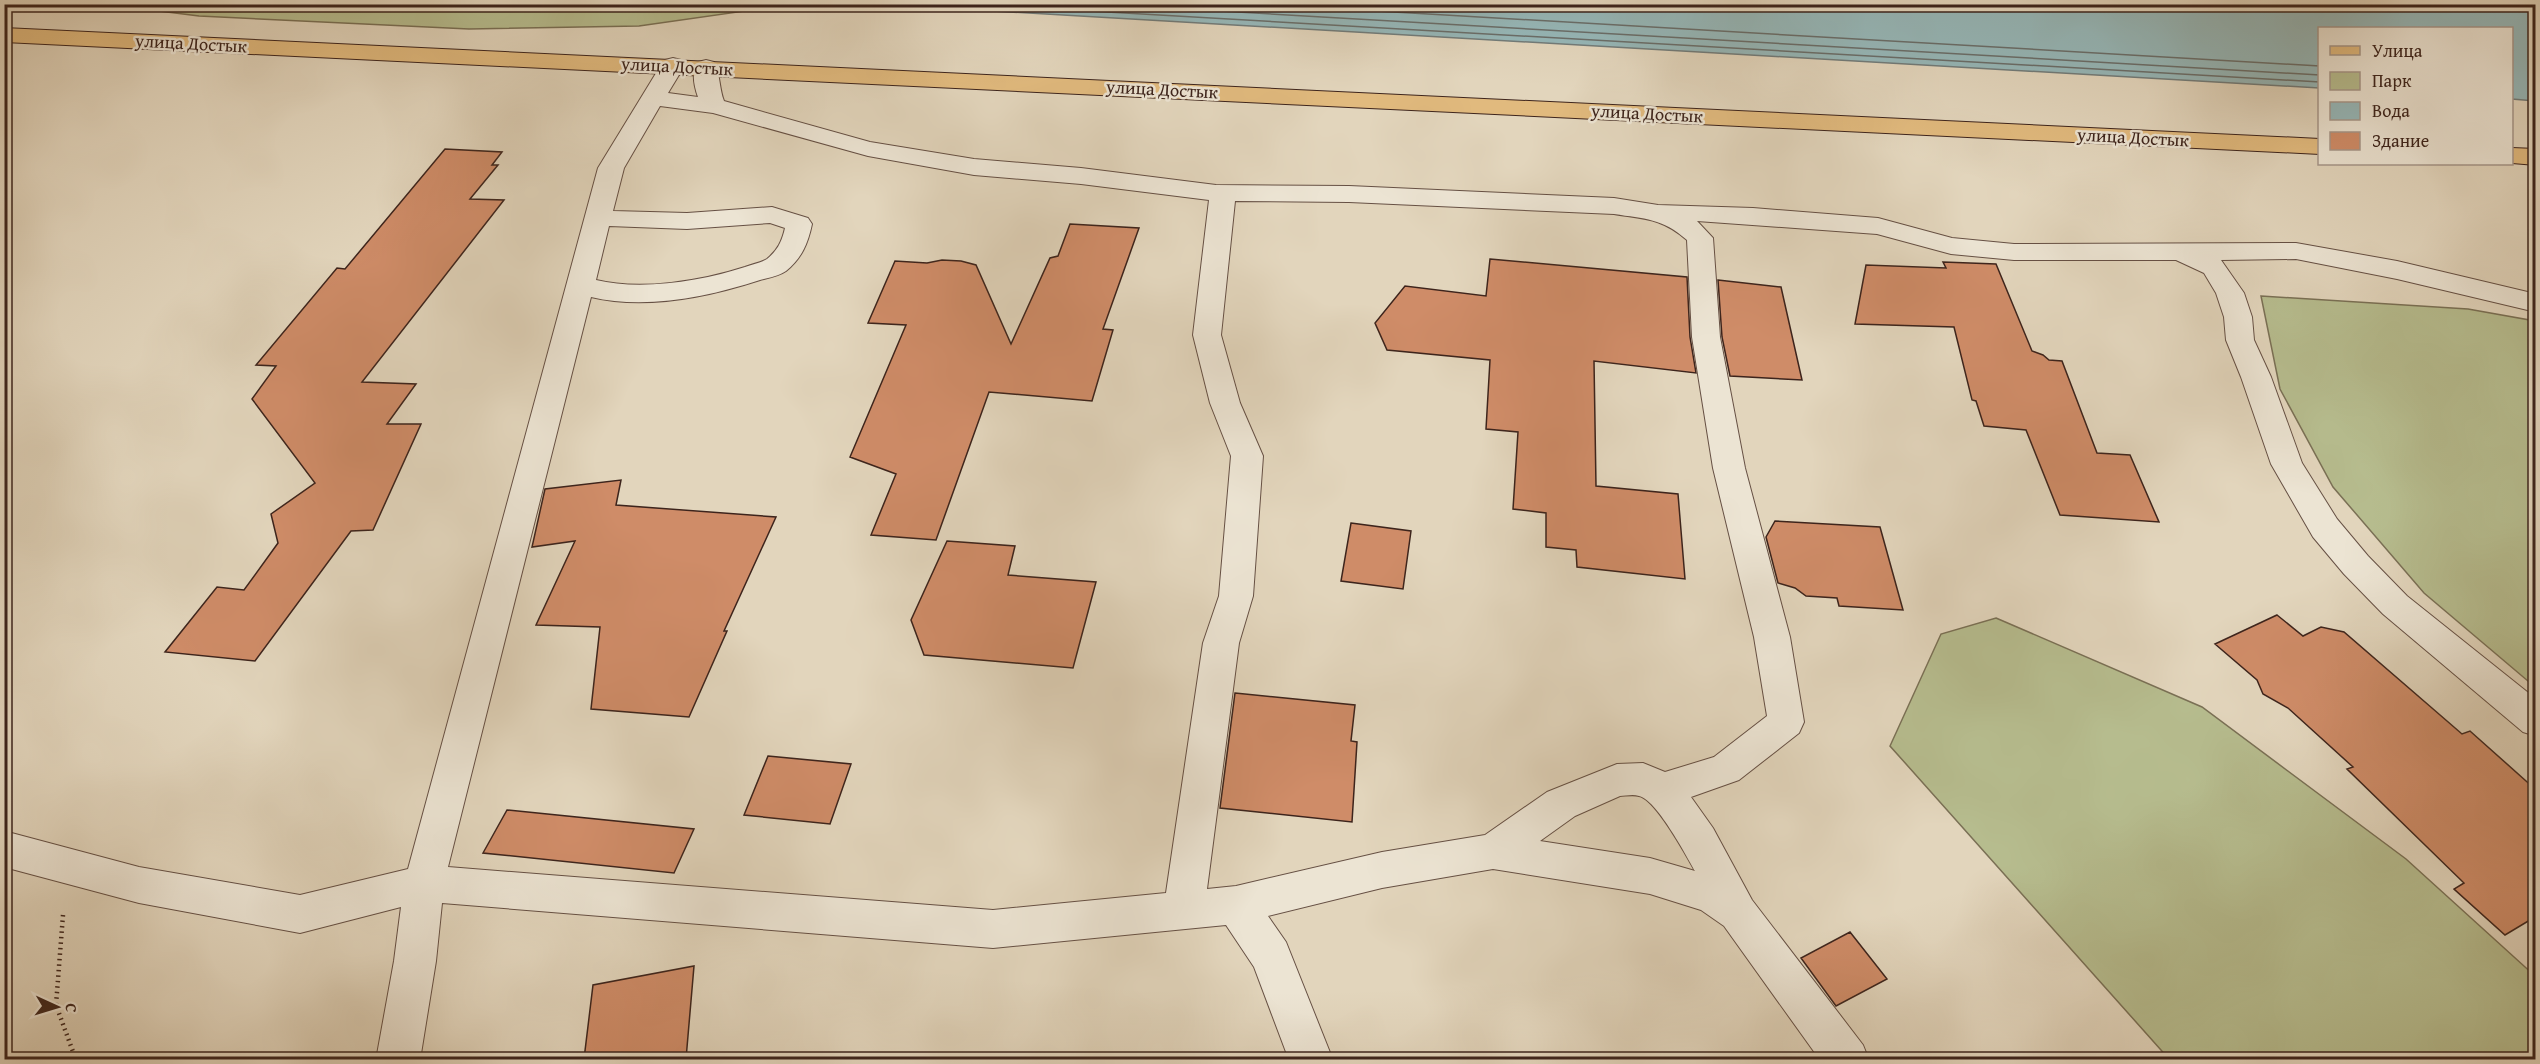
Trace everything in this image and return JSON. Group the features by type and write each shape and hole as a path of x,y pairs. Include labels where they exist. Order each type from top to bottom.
{"main road":[{"name":"улица Достык","path":"4,34 2318,147"},
{"path":"2513,156 2535,157"}],"street":[{"path":"398,1059 415,961 424,883 611,168 673,65"},
{"path":"706,67 705,81 708,94 715,106"},
{"path":"653,98 715,106 868,149 974,167 1081,176 1223,193 1349,194 1614,206 1653,212 1753,216 1878,226 1951,246 2014,252 2296,251 2397,270 2535,303"},
{"path":"1184,910 1221,643 1236,596 1244,507 1246,456 1225,403 1207,335 1223,193"},
{"path":"1653,212 1681,221 1700,238 1706,337 1729,468 1772,637 1786,722 1726,769 1663,789"},
{"path":"580,285 612,293 672,291 723,282 775,266 794,246 799,224 772,214 687,221 598,218"},
{"path":"2179,251 2214,267 2230,293 2238,317 2240,340 2256,377 2287,464 2325,528 2356,565 2395,605 2535,721"},
{"path":"1493,851 1561,804 1617,780 1643,779 1663,789 1699,840 1738,913 1847,1059"},
{"path":"4,849 139,885 300,914 424,883 993,929 1236,905 1382,870 1493,851 1650,876 1713,895 1738,913"},
{"path":"1236,905 1271,956 1311,1059"}],"path":[{"path":"76,1059 56,1005 63,913 79,869"}],"green space":[{"path":"750,4 752,10 639,26 469,29 199,16 135,8 16,5"},
{"path":"2261,296 2468,309 2535,321 2535,687 2424,593 2333,487 2280,389"},
{"path":"1996,618 2202,707 2406,859 2535,976 2535,1059 2169,1059 1890,746 1941,634"}],"water":[{"path":"891,5 2535,5 2535,101 2513,99 2513,27 2318,27 2318,88"}],"building":[{"path":"445,149 502,152 492,165 498,165 470,199 504,200 362,382 416,384 387,424 421,424 373,530 351,531 255,661 165,652 217,587 244,590 278,543 271,514 315,483 252,399 276,366 256,365 337,268 345,269"},
{"path":"1070,224 1139,228 1103,329 1113,330 1092,401 989,392 936,540 871,535 896,474 850,457 906,325 868,323 895,261 927,263 942,260 976,265 1011,344 1050,258 1058,256"},
{"path":"1490,259 1687,277 1690,337 1696,373 1594,361 1596,486 1678,494 1685,579 1577,567 1576,550 1546,547 1546,513 1513,509 1518,432 1486,429 1490,360 1387,350 1375,323 1405,286 1486,296"},
{"path":"1943,262 1996,264 2032,351 2049,360 2062,361 2097,453 2130,455 2159,522 2060,515 2026,430 1984,426 1976,401 1972,400 1954,327 1855,324 1866,265 1946,268"},
{"path":"1718,280 1781,287 1802,380 1730,376 1722,337"},
{"path":"621,480 616,505 776,517 724,631 727,631 689,717 591,709 600,627 536,625 575,541 532,547 545,489"},
{"path":"1775,521 1880,527 1903,610 1839,606 1837,598 1806,596 1795,588 1778,583 1766,537"},
{"path":"1351,523 1411,531 1403,589 1341,581"},
{"path":"947,541 1015,546 1008,575 1096,582 1073,668 924,655 911,620"},
{"path":"2277,615 2303,636 2321,627 2344,632 2462,734 2470,731 2535,789 2535,917 2505,935 2454,889 2464,883 2347,769 2353,767 2288,708 2263,694 2257,680 2215,644"},
{"path":"1235,693 1355,705 1351,741 1357,742 1352,822 1220,808"},
{"path":"768,756 851,764 830,824 744,815"},
{"path":"507,810 694,829 674,873 483,853"},
{"path":"1850,932 1887,979 1836,1006 1801,958"},
{"path":"694,966 686,1059 584,1059 593,985"}]}
